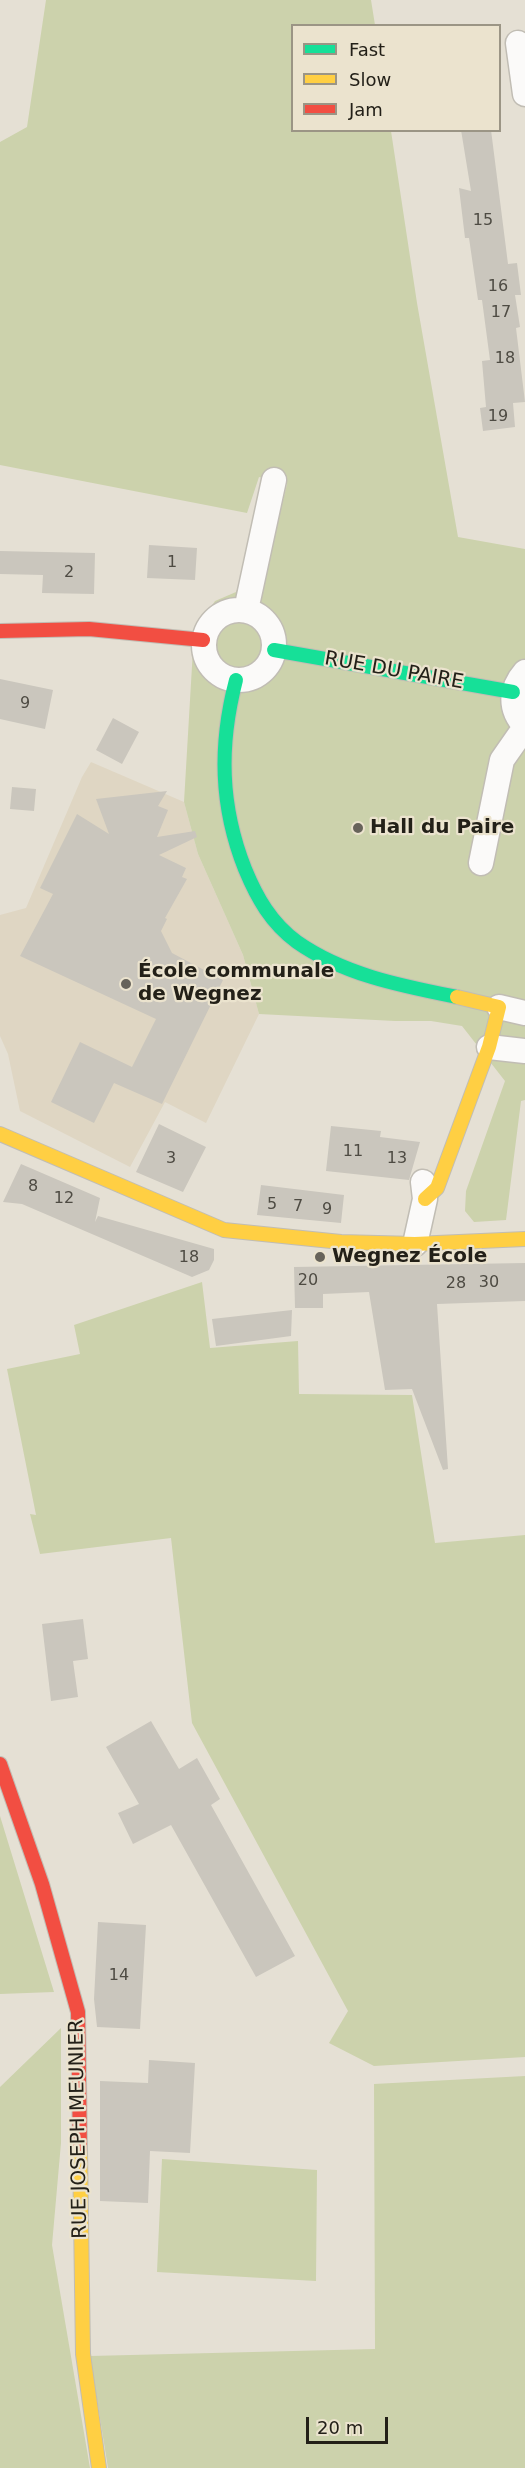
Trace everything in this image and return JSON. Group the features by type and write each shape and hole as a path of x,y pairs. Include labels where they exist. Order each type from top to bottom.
{"street":[{"path":"518,43 525,94"},
{"path":"246,610 274,480"},
{"path":"246,610 264,620 270,628 274,650 265,668 258,675 236,680 225,677 208,662 203,640 207,629 222,613 246,610"},
{"path":"0,631 89,629 203,640"},
{"name":"RUE DU PAIRE","path":"274,650 519,682 515,711 525,726 502,760 481,863"},
{"path":"236,680 224,726 221,761 224,804 244,868 255,893 274,922 305,948 340,966 368,976 525,1012"},
{"path":"490,1040 499,1006"},
{"path":"415,1244 425,1199 423,1182 473,1043 490,1040 525,1051"},
{"path":"0,1134 224,1230 341,1242 415,1244 525,1239"},
{"name":"RUE JOSEPH MEUNIER","path":"0,1764 42,1884 78,2012 83,2354 99,2468"}],"shaded area":[{"name":"École communale de Wegnez","path":"91,762 184,802 198,854 243,955 259,1014 206,1123 165,1102 130,1167 20,1111 8,1054 0,1036 0,915 26,908 82,777"}],"green space":[{"path":"46,0 371,0 375,24 291,24 291,132 391,132 417,303 458,537 525,549 525,1100 521,1101 506,1220 474,1222 465,1211 466,1191 505,1081 462,1026 431,1021 259,1014 243,955 198,854 184,802 194,632 215,601 236,592 267,516 281,508 287,484 259,477 247,513 0,465 0,142 27,127"},
{"path":"202,1282 210,1348 298,1341 299,1394 412,1395 435,1543 525,1535 525,2057 374,2066 329,2043 348,2011 192,1723 171,1538 40,1554 30,1514 36,1515 7,1369 80,1354 74,1325"},
{"path":"0,1816 54,1992 0,1994"},
{"path":"61,2028 61,2143 52,2245 90,2468 0,2468 0,2087"},
{"path":"525,2076 525,2468 108,2468 90,2356 375,2349 374,2084"},
{"path":"162,2159 317,2170 316,2281 157,2272"}],"building":[{"path":"461,132 491,132 508,264 517,263 521,295 515,295 520,327 516,328 525,402 513,403 515,427 483,431 480,408 486,407 482,361 490,360 482,300 478,300 469,238 465,238 459,188 471,191"},
{"path":"149,545 197,548 195,580 147,578"},
{"path":"0,551 95,553 94,594 42,593 43,575 0,574"},
{"path":"0,679 53,690 45,729 0,719"},
{"path":"113,718 139,732 122,764 96,750"},
{"path":"12,787 36,789 34,811 10,809"},
{"path":"167,791 158,806 168,810 157,837 195,831 197,837 159,855 186,868 182,877 187,879 165,918 167,919 161,931 172,953 223,980 162,1104 114,1083 94,1123 51,1102 80,1042 132,1067 156,1019 20,956 53,894 40,888 77,814 109,834 96,799"},
{"path":"159,1124 206,1147 183,1192 136,1172"},
{"path":"331,1126 381,1131 380,1137 420,1142 409,1180 326,1171"},
{"path":"21,1164 100,1198 95,1222 98,1216 214,1249 214,1260 209,1270 192,1277 22,1204 3,1202"},
{"path":"261,1185 344,1195 341,1223 257,1215"},
{"path":"525,1263 525,1301 437,1304 448,1469 443,1470 412,1389 385,1390 369,1292 323,1294 323,1308 295,1308 294,1267"},
{"path":"292,1310 291,1336 216,1346 212,1319"},
{"path":"83,1619 88,1659 73,1661 78,1697 51,1701 42,1624"},
{"path":"151,1721 179,1769 197,1758 220,1799 211,1805 295,1956 256,1977 171,1825 133,1844 118,1813 139,1804 106,1747"},
{"path":"98,1922 146,1925 140,2029 97,2027 94,1999"},
{"path":"149,2060 195,2063 190,2153 150,2151 148,2203 100,2201 100,2081 148,2083"}],"traffic: fast":[{"path":"274,650 513,692"},
{"path":"236,680 230,704 225,752 227,799 231,822 245,869 272,918 297,942 334,963 374,978 457,997"}],"traffic: slow":[{"path":"425,1199 437,1188 489,1047 499,1007 457,997"},
{"path":"0,1134 224,1230 341,1242 415,1244 525,1239"},
{"path":"80,2150 83,2354 99,2468"}],"traffic: jam":[{"path":"0,631 89,629 203,640"},
{"path":"0,1764 42,1884 78,2012 80,2150"}],"place":[{"name":"Hall du Paire","path":"358,828"},
{"name":"École communale de Wegnez","path":"126,984"},
{"name":"Wegnez École","path":"320,1257"}]}
